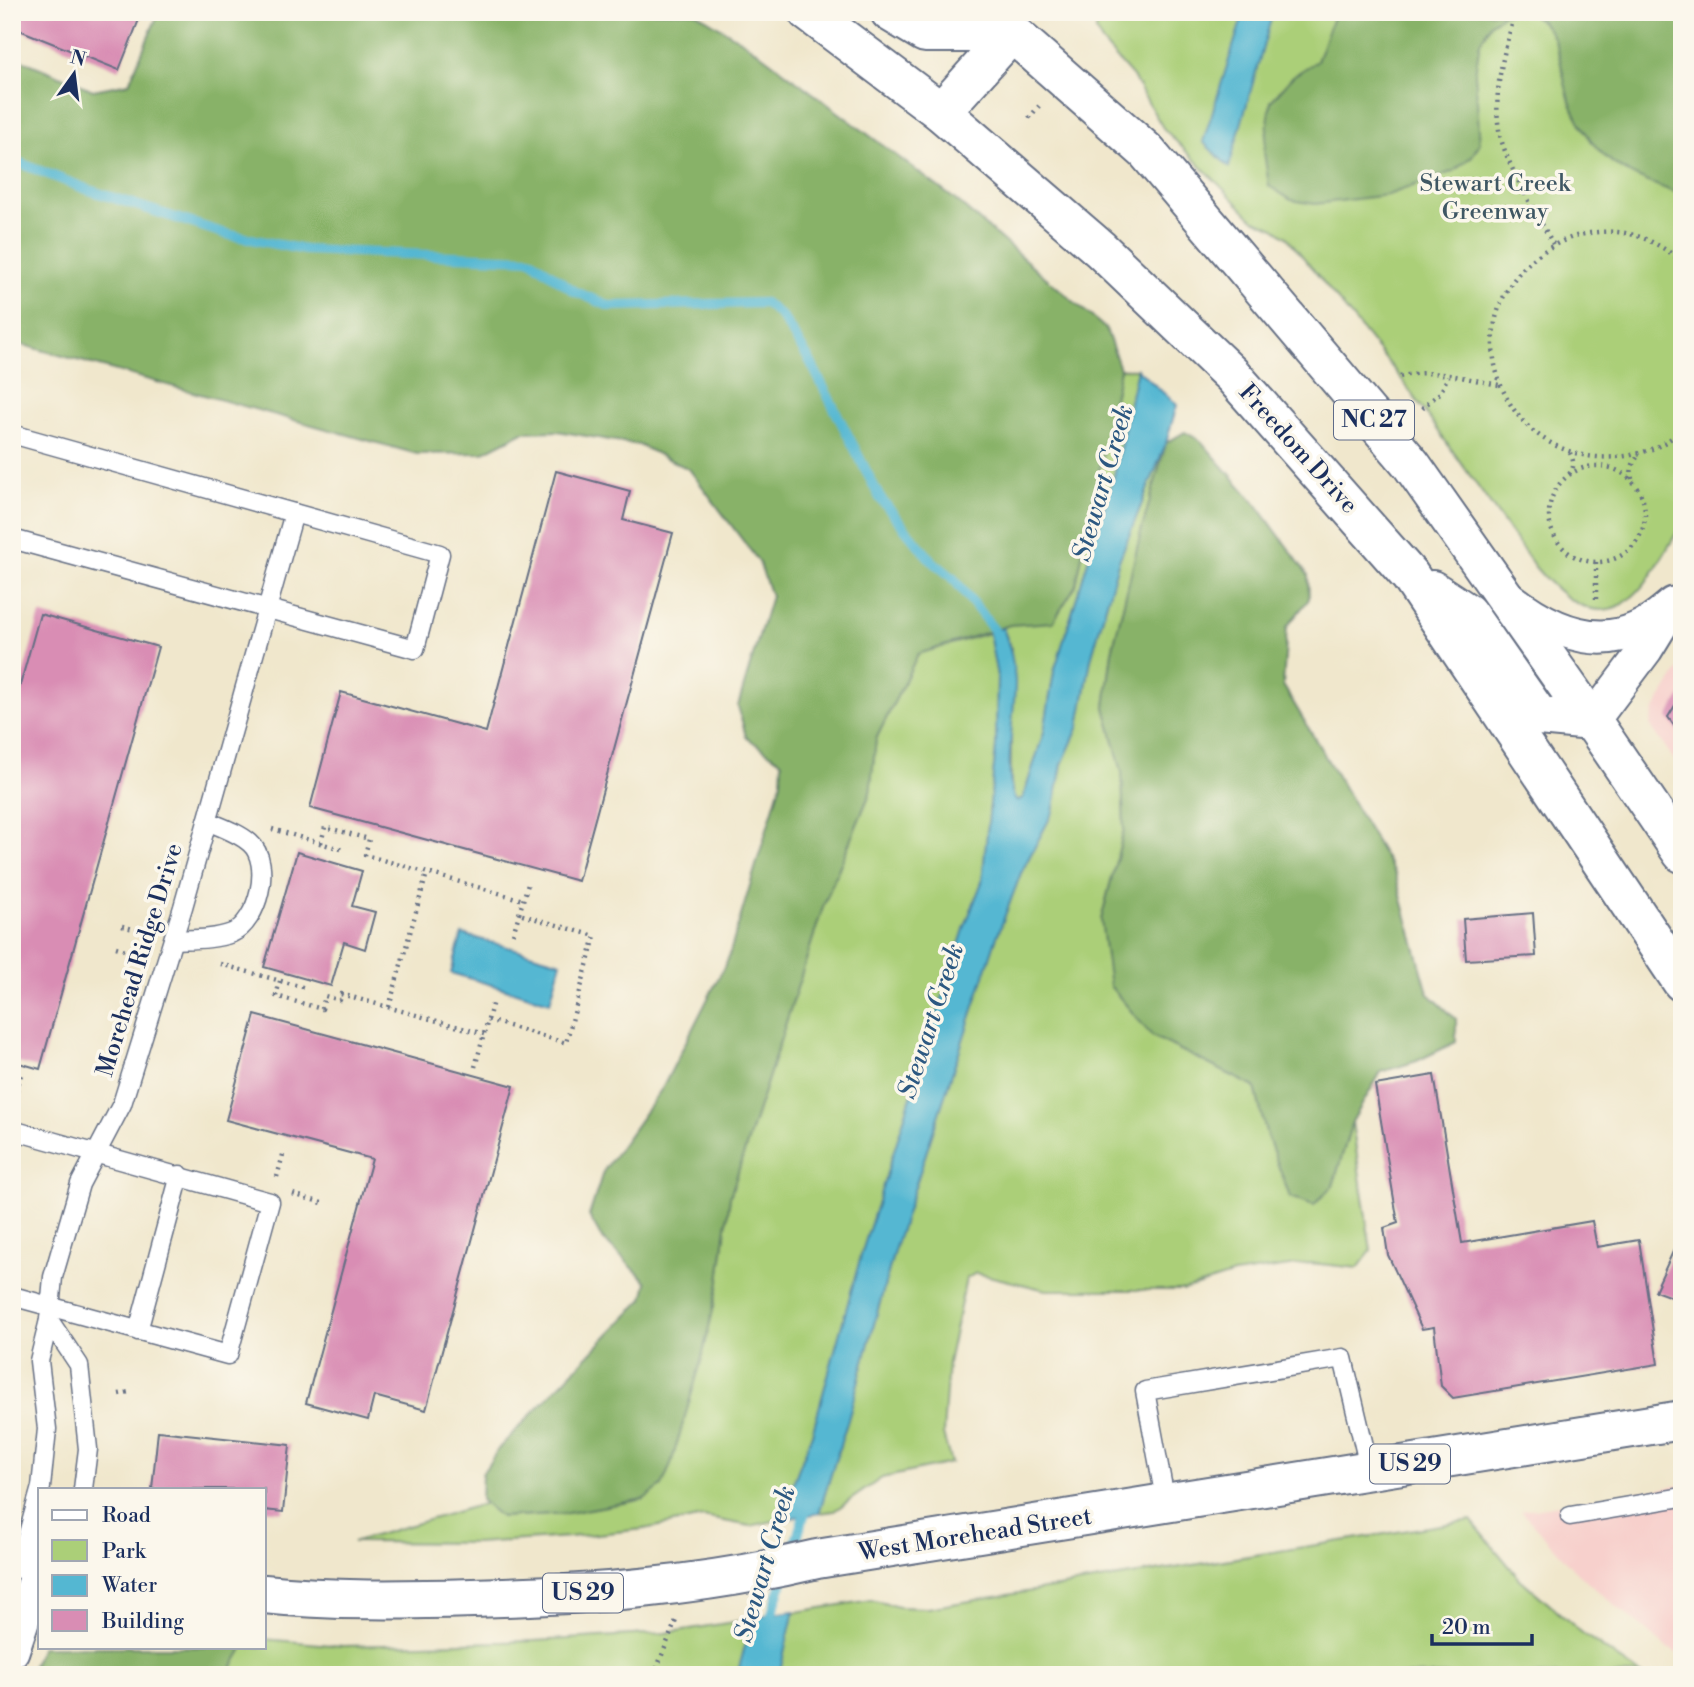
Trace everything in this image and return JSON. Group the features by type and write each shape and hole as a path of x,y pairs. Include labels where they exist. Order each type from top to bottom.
{"main road":[{"name":"Freedom Drive","path":"808,12 941,112 1100,249 1233,376 1410,576 1682,982"},
{"path":"890,12 925,33 1006,19"},
{"path":"941,112 1006,19"},
{"name":"NC 27","path":"1006,19 1146,151 1411,464 1682,853"},
{"path":"1410,576 1467,613 1539,716 1592,721"},
{"name":"West Morehead Street","path":"266,1594 404,1600 554,1596 684,1583 752,1573 817,1559 1682,1420"}],"street":[{"path":"1498,587 1533,615 1554,626 1581,635 1595,636 1623,634 1638,629 1677,597"},
{"path":"1592,721 1646,649 1677,597"},
{"path":"12,1651 28,1562"}],"lane":[{"path":"12,434 440,554 415,649 12,539"},
{"name":"Morehead Ridge Drive","path":"41,1488 47,1429 39,1361 50,1313 53,1277 80,1184 122,1104 173,940 294,513"},
{"path":"173,940 213,938 234,932 252,915 262,877 261,859 252,844 207,821"},
{"path":"12,1129 270,1202 228,1356 138,1331 50,1313 12,1296"},
{"path":"138,1331 180,1175"},
{"path":"50,1313 79,1365 88,1449 83,1488"},
{"path":"1166,1504 1145,1391 1330,1360 1343,1358 1370,1471"},
{"path":"1570,1516 1682,1497"},
{"name":"Morehead Ridge Drive","path":"28,1562 38,1504"}],"path":[{"path":"1516,12 1500,76 1499,132 1508,158 1553,244"},
{"path":"1029,118 1042,102"},
{"path":"1640,454 1598,458 1569,453 1539,437 1516,414 1499,384 1492,354 1494,321 1505,291 1524,264 1553,244 1586,233 1624,232 1660,244 1682,261"},
{"path":"1400,377 1428,372 1499,384"},
{"path":"1422,408 1441,392 1448,376"},
{"path":"1632,480 1633,462 1640,454 1675,436 1682,429"},
{"path":"1567,476 1582,468 1598,466 1611,468 1632,480 1642,494 1646,510 1642,533 1627,552 1612,560 1582,560 1569,553 1558,542 1551,529 1549,515 1551,500 1557,487 1573,469 1573,459 1569,453"},
{"path":"1598,458 1598,466"},
{"path":"1595,636 1596,562"},
{"path":"321,843 325,827 369,839 365,855 523,900"},
{"path":"271,829 344,850"},
{"path":"389,1007 427,873"},
{"path":"513,934 528,884"},
{"path":"488,1020 566,1043 595,936 519,914"},
{"path":"219,963 306,988"},
{"path":"280,981 276,996 322,1009 325,996 340,1000 341,994 484,1034"},
{"path":"475,1067 493,1001"},
{"path":"12,1107 21,1075"},
{"path":"286,1192 322,1203"},
{"path":"119,1394 129,1392"},
{"path":"654,1675 676,1623 684,1583"}],"shaded area":[{"path":"1682,664 1682,771 1650,725 1653,712"},
{"path":"1682,1485 1682,1656 1665,1646 1581,1577 1521,1511"}],"green space":[{"path":"159,12 695,12 750,46 953,198 1106,329 1120,369 1076,585 1053,622 1010,625 918,654 876,739 870,793 824,904 730,1197 718,1288 701,1362 671,1464 662,1486 644,1499 568,1513 501,1517 481,1500 482,1474 499,1448 643,1299 647,1282 601,1237 589,1216 603,1172 663,1087 728,959 781,782 782,762 746,737 738,706 771,596 759,562 689,469 639,445 557,431 523,432 482,453 417,454 12,342 12,56 93,90 129,83"},
{"name":"Stewart Creek Greenway","path":"1097,12 1662,12 1682,32 1682,524 1653,572 1632,597 1605,610 1592,609 1567,597 1545,578 1400,377 1287,237 1253,219 1163,128 1133,77 1102,42 1096,31"},
{"path":"1335,12 1521,12 1504,14 1491,23 1480,43 1475,73 1480,143 1472,156 1454,171 1388,195 1315,204 1291,200 1269,186 1264,152 1271,101 1293,76 1317,61"},
{"path":"1526,12 1682,12 1682,195 1625,171 1597,148 1572,106 1553,38 1538,19"},
{"path":"1120,369 1137,369 1114,476 1054,672 1044,732 1023,798 1017,802 1013,797 1011,782 1011,648 1003,628 1076,585"},
{"path":"1185,432 1201,441 1256,504 1308,575 1309,599 1287,627 1283,685 1395,874 1428,993 1456,1019 1456,1042 1417,1061 1381,1072 1352,1122 1333,1186 1314,1205 1290,1197 1266,1132 1255,1087 1152,1036 1110,986 1101,920 1124,830 1122,772 1105,707 1112,652 1166,443"},
{"path":"1166,443 1112,652 1105,707 1122,772 1124,830 1101,920 1152,1036 1255,1087 1266,1132 1290,1197 1333,1186 1352,1122 1371,1251 1358,1268 1310,1263 1234,1274 1184,1290 1046,1290 976,1273 966,1279 948,1363 943,1434 951,1463 882,1478 834,1511 819,1513 849,1416 894,1251 995,942 1021,873 1053,812 1062,764 1079,726 1091,659 1118,563"},
{"path":"989,633 997,676 996,747 982,882 965,926 862,1252 812,1434 779,1520 750,1526 703,1517 644,1529 476,1543 353,1542 486,1503 501,1517 568,1513 644,1499 701,1362 718,1288 730,1197 824,904 870,793 876,739 918,654"},
{"path":"1471,1520 1519,1578 1581,1632 1641,1675 27,1675 44,1648 266,1648 266,1639 343,1646 534,1641 665,1633 871,1600 899,1607 927,1608"},
{"path":"41,1648 243,1648 228,1675 29,1675"}],"water":[{"path":"1244,12 1273,12 1229,167 1203,142"},
{"path":"1137,369 1177,405 1166,443 1118,563 1091,659 1079,726 1062,764 1053,812 1021,873 995,942 894,1251 849,1416 819,1513 779,1520 812,1434 862,1252 965,926 982,882 996,747 997,676 989,633 1003,628 1013,661 1015,693 1010,779 1017,801 1023,798 1044,732 1054,672 1114,476"},
{"path":"462,934 561,962 550,1002 451,973"},
{"path":"794,1611 779,1675 737,1675 753,1617"}],"building":[{"path":"12,12 142,12 119,70 12,27"},
{"path":"556,471 630,491 623,520 673,533 578,881 310,808 341,692 486,732"},
{"path":"40,614 158,647 40,1069 12,1061 12,714"},
{"path":"1682,694 1682,737 1668,717"},
{"path":"297,852 362,871 352,906 375,912 365,949 344,942 331,986 264,967"},
{"path":"1533,913 1536,956 1466,960 1463,919"},
{"path":"255,1015 514,1086 426,1410 374,1396 368,1420 306,1403 372,1159 226,1120"},
{"path":"1434,1075 1462,1243 1592,1221 1597,1247 1639,1240 1658,1364 1453,1398 1441,1386 1434,1327 1422,1329 1388,1255 1384,1228 1398,1223 1375,1085"},
{"path":"1682,1232 1682,1301 1655,1291"},
{"path":"158,1431 290,1445 283,1512 266,1510 266,1488 152,1488"}],"waterway":[{"path":"12,160 89,190 226,234 305,250 530,259 574,291 609,306 765,303 782,317 810,361 880,498 931,560 953,578 994,630 998,641"},
{"name":"Stewart Creek","path":"791,1556 808,1503"},
{"name":"Stewart Creek","path":"768,1625 784,1577"}]}
